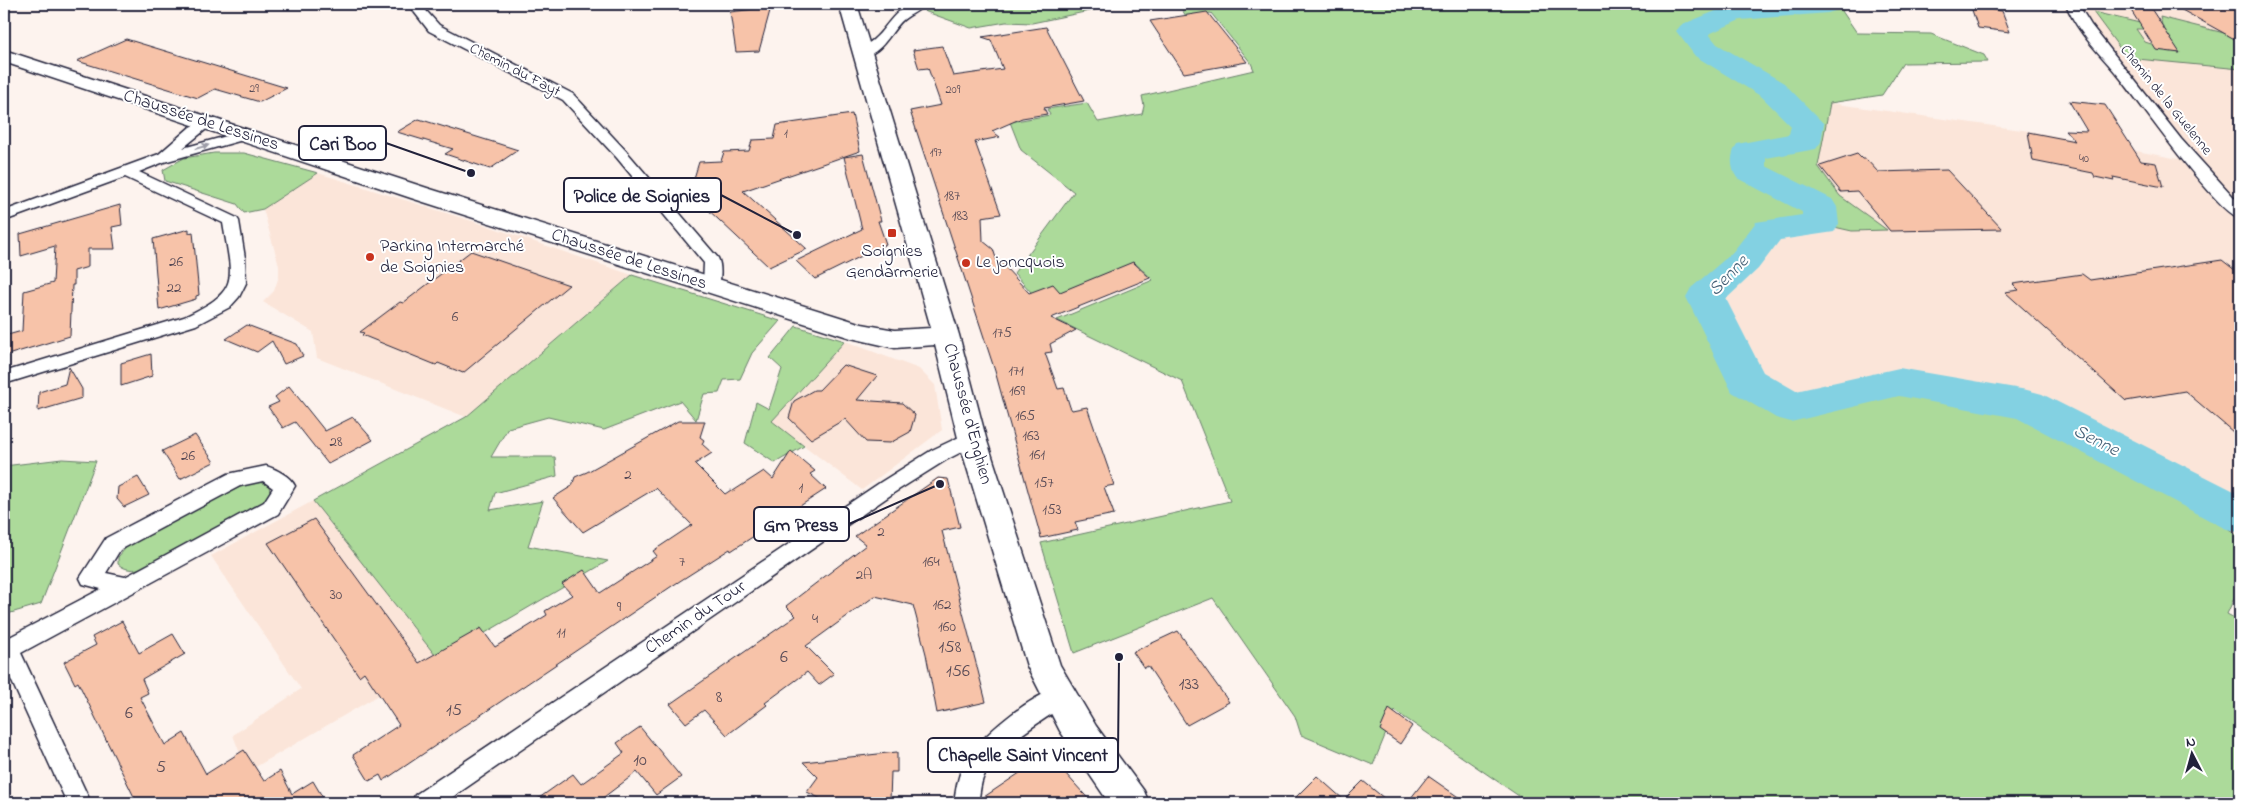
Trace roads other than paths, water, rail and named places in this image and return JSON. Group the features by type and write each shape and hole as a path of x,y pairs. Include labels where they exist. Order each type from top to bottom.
{"main road":[{"name":"Chaussée d'Enghien","path":"848,4 946,335 972,438 1044,666 1058,697 1093,754 1131,803"},
{"name":"Chaussée de Lessines","path":"4,56 205,123 860,332 895,339 946,335"}],"street":[{"name":"Chemin du Fayt","path":"414,4 434,28 568,98 622,155 712,262 711,286"},
{"path":"863,52 877,45 891,24 919,4"},
{"name":"Chemin de la Guelenne","path":"2072,4 2087,27 2179,144 2240,213"},
{"path":"159,159 205,123"},
{"path":"4,216 159,159 245,135"},
{"path":"4,378 190,321 210,313 226,302 234,292 239,281 231,221 195,202 126,171"},
{"name":"Chemin du Tour","path":"424,803 888,487 939,455 972,438"},
{"path":"79,803 6,650 127,586 272,508 284,486 266,473 235,479 113,544 91,578 127,586"},
{"path":"966,803 974,771 995,744 1025,719 1058,697"}],"waterway":[{"name":"Senne","path":"1828,4 1735,12 1691,31 1706,50 1773,90 1808,124 1804,142 1749,151 1749,171 1819,207 1821,224 1769,230 1745,261 1705,297 1747,382 1791,407 1899,382 2027,405 2240,515"}],"place":[{"name":"Cari Boo","path":"471,173"},
{"name":"Soignies Gendarmerie","path":"892,233"},
{"name":"Police de Soignies","path":"797,235"},
{"name":"Parking Intermarché de Soignies","path":"370,257"},
{"name":"Le joncquois","path":"966,263"},
{"name":"Gm Press","path":"940,484"},
{"name":"Chapelle Saint Vincent","path":"1119,657"}]}
